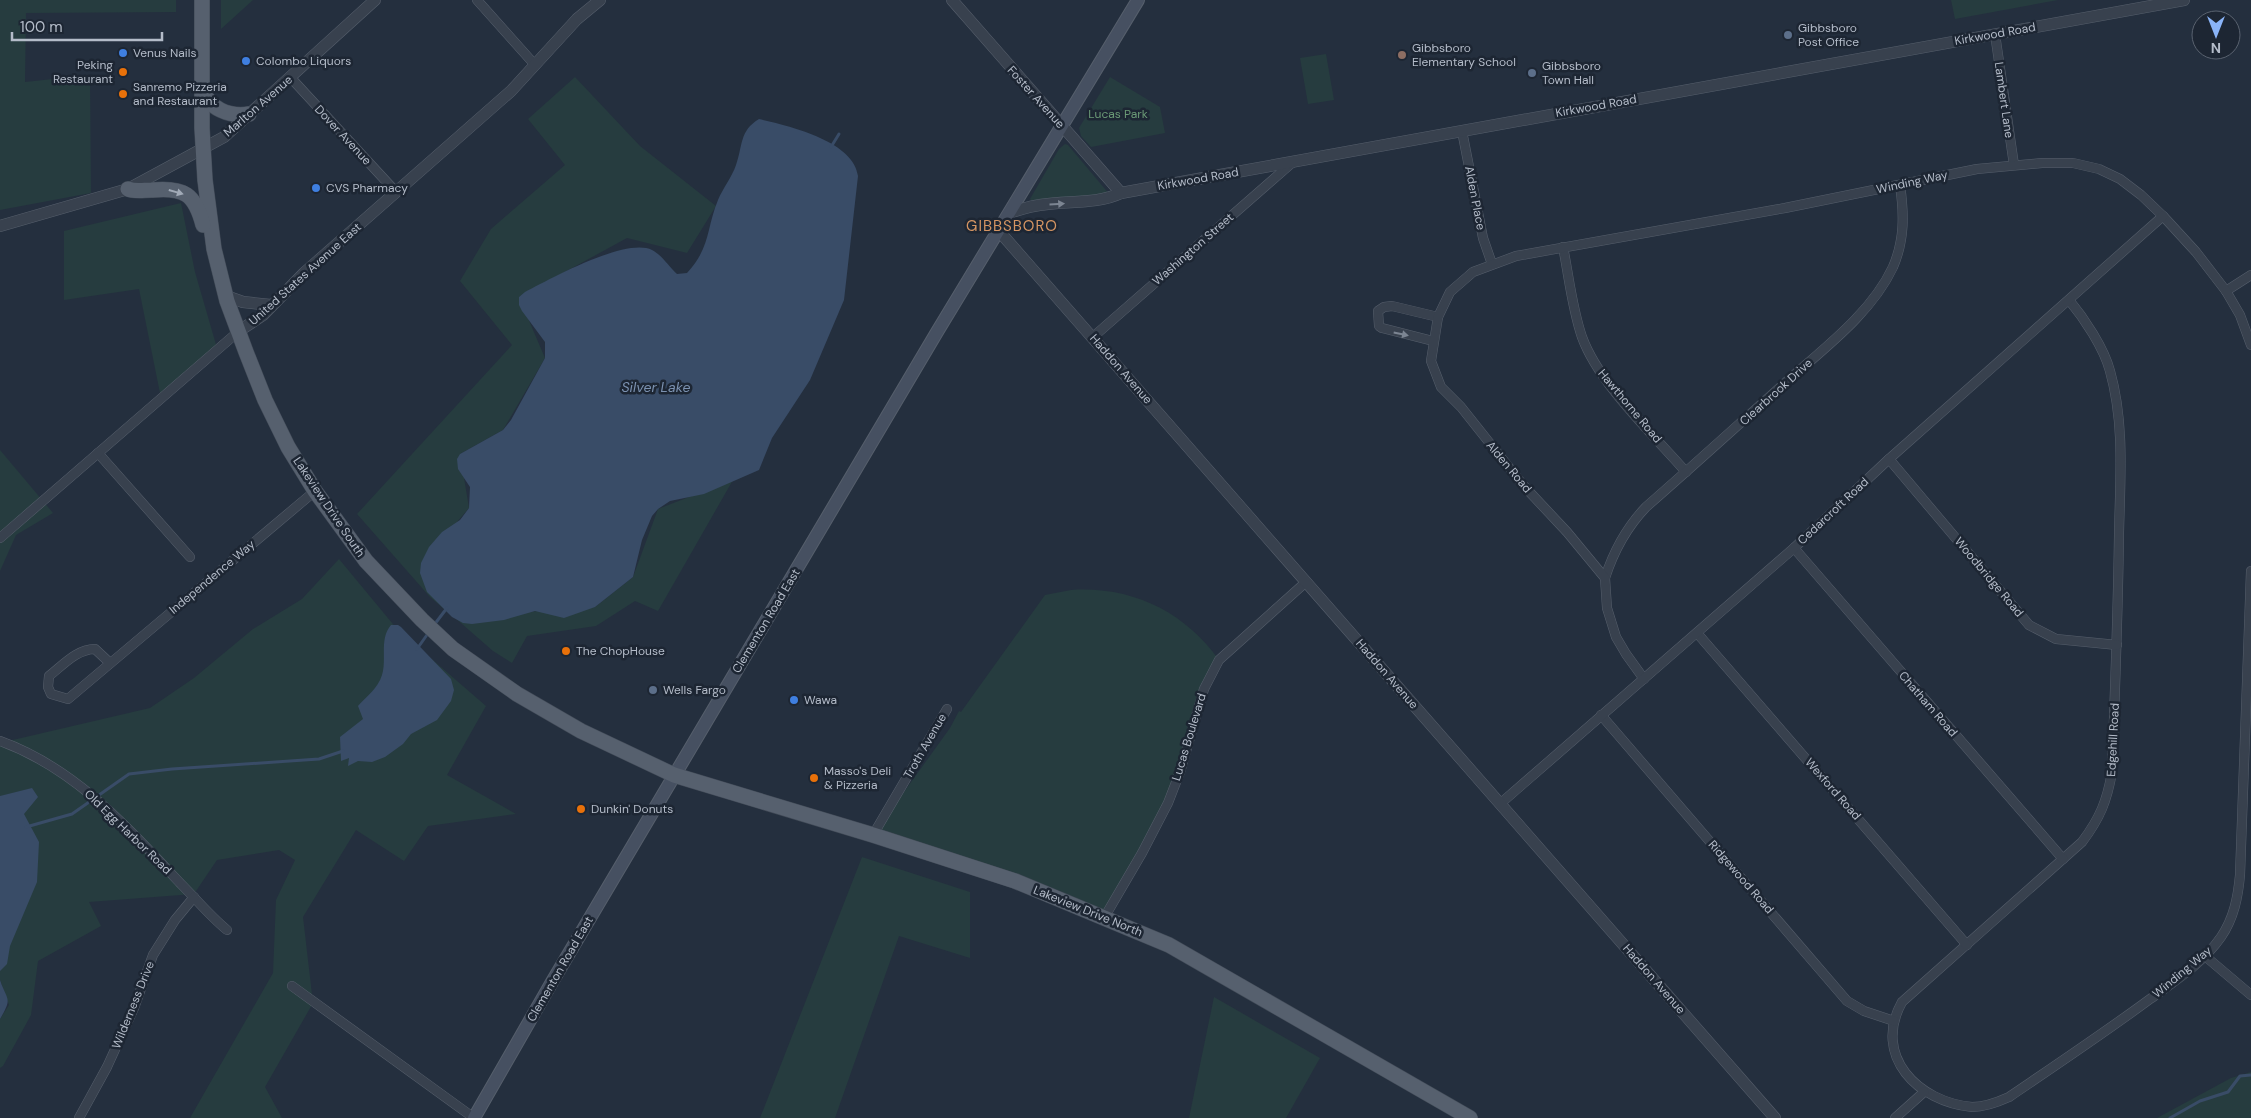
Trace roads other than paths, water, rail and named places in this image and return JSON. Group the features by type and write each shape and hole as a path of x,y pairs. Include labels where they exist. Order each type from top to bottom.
{"main road":[{"name":"Lakeview Drive South","path":"202,0 205,180 214,249 226,296 239,331 265,400 288,447 315,491 366,562 453,649 517,694 581,731 674,775"},
{"name":"Clementon Road East","path":"474,1118 674,775 937,332 1063,127 1138,0"},
{"path":"202,87 212,104 226,114 238,116 249,114"},
{"path":"128,189 133,191 164,188 179,191 192,198 199,207 206,235 214,249"},
{"name":"Lakeview Drive North","path":"674,775 873,835 1015,881 1169,945 1470,1118"}],"street":[{"name":"Marlton Avenue","path":"0,226 128,189 224,136 375,0"},
{"path":"477,0 535,65"},
{"name":"United States Avenue East","path":"0,538 239,331 263,315 304,273 512,91 577,20 600,0"},
{"name":"Foster Avenue","path":"952,0 1121,193"},
{"name":"Kirkwood Road","path":"1009,213 1039,205 1085,203 1108,199 1121,193 2184,0"},
{"name":"Lambert Lane","path":"1995,34 2014,166"},
{"name":"Dover Avenue","path":"290,78 396,192"},
{"name":"Alden Place","path":"1462,131 1483,238 1492,264"},
{"name":"Washington Street","path":"1093,337 1293,162"},
{"name":"Winding Way","path":"1492,264 1516,256 1785,208 1977,169 2073,163 2099,169 2120,179 2141,195 2163,216 2196,252 2226,291 2240,315 2251,345"},
{"name":"Clearbrook Drive","path":"1605,578 1613,555 1631,522 1845,329 1882,288 1900,246 1903,210 1900,185"},
{"name":"Cedarcroft Road","path":"1501,803 1794,548 1889,459 2163,216"},
{"name":"Haddon Avenue","path":"999,231 1775,1118"},
{"name":"Hawthorne Road","path":"1563,248 1578,323 1599,371 1686,472"},
{"name":"Alden Road","path":"1492,264 1473,272 1450,292 1438,317 1431,361 1441,387 1461,407 1518,478 1568,532 1605,578"},
{"path":"2226,291 2251,275"},
{"path":"226,296 243,302 271,305"},
{"name":"Edgehill Road","path":"1924,1092 1913,1083 1898,1061 1894,1045 1894,1021 1902,1002 2082,842 2097,822 2109,790 2112,772 2117,646 2120,455 2116,396 2110,370 2084,318 2069,300"},
{"path":"1433,341 1378,326 1378,311 1384,307 1392,306 1438,317"},
{"path":"98,452 190,557"},
{"name":"Woodbridge Road","path":"1889,459 2029,625 2056,639 2117,646"},
{"name":"Independence Way","path":"110,663 96,649 87,649 79,652 49,676 48,687 51,694 68,699 315,491"},
{"name":"Chatham Road","path":"1794,548 2063,859"},
{"name":"Winding Way","path":"1924,1092 1944,1102 1974,1107 2009,1098 2103,1034 2205,956 2222,936 2235,909 2238,897 2251,571"},
{"path":"1605,578 1608,608 1616,637 1644,679"},
{"name":"Lucas Boulevard","path":"1104,918 1142,853 1168,803 1180,772 1204,689 1219,660 1306,582"},
{"name":"Wexford Road","path":"1697,633 1968,945"},
{"name":"Troth Avenue","path":"873,835 947,709"},
{"name":"Ridgewood Road","path":"1601,715 1848,1001 1864,1011 1894,1021"},
{"name":"Old Egg Harbor Road","path":"0,741 47,762 77,782 124,824 227,930"},
{"name":"Wilderness Drive","path":"79,1118 107,1067 134,1008 153,955 175,920 194,897"},
{"path":"2205,956 2251,996"},
{"path":"292,986 474,1118"},
{"path":"1895,1118 1924,1092"}],"water":[{"name":"Silver Lake","path":"759,119 802,131 833,144 845,153 854,164 858,176 844,300 810,380 772,438 759,470 704,494 670,501 658,509 652,516 642,540 633,577 595,607 564,618 535,611 504,620 472,624 463,623 452,617 427,592 420,573 421,563 429,547 442,532 460,520 469,508 470,487 458,469 457,459 460,454 503,430 511,420 545,358 545,342 522,311 519,305 519,297 525,292 588,261 625,249 640,248 652,250 677,274 687,273 695,264 704,246 714,210 734,169 745,134"},
{"path":"391,625 401,627 451,679 454,690 451,701 437,720 411,734 403,744 385,757 372,762 358,761 348,766 349,758 341,761 340,737 363,719 358,706 372,692 380,680 383,669 385,636"},
{"path":"32,788 38,797 24,814 39,842 37,882 10,946 7,964 0,971 0,796"},
{"path":"0,980 8,1003 0,1019"}],"waterway":[{"path":"831,147 839,134"},
{"path":"434,625 447,608"},
{"path":"417,649 429,632"},
{"path":"26,827 72,814 129,774 172,769 319,759 343,751"},
{"path":"2170,1118 2200,1101 2228,1092 2240,1076 2251,1075"}],"place":[{"name":"Gibbsboro Post Office","path":"1788,35"},
{"name":"Venus Nails","path":"123,53"},
{"name":"Gibbsboro Elementary School","path":"1402,55"},
{"name":"Colombo Liquors","path":"246,61"},
{"name":"Peking Restaurant","path":"123,72"},
{"name":"Gibbsboro Town Hall","path":"1532,73"},
{"name":"Sanremo Pizzeria and Restaurant","path":"123,94"},
{"name":"CVS Pharmacy","path":"316,188"},
{"name":"The ChopHouse","path":"566,651"},
{"name":"Wells Fargo","path":"653,690"},
{"name":"Wawa","path":"794,700"},
{"name":"Masso's Deli & Pizzeria","path":"814,778"},
{"name":"Dunkin' Donuts","path":"581,809"}],"district":[{"name":"GIBBSBORO","path":"1012,226"}],"park label":[{"name":"Lucas Park","path":"1118,114"}]}
